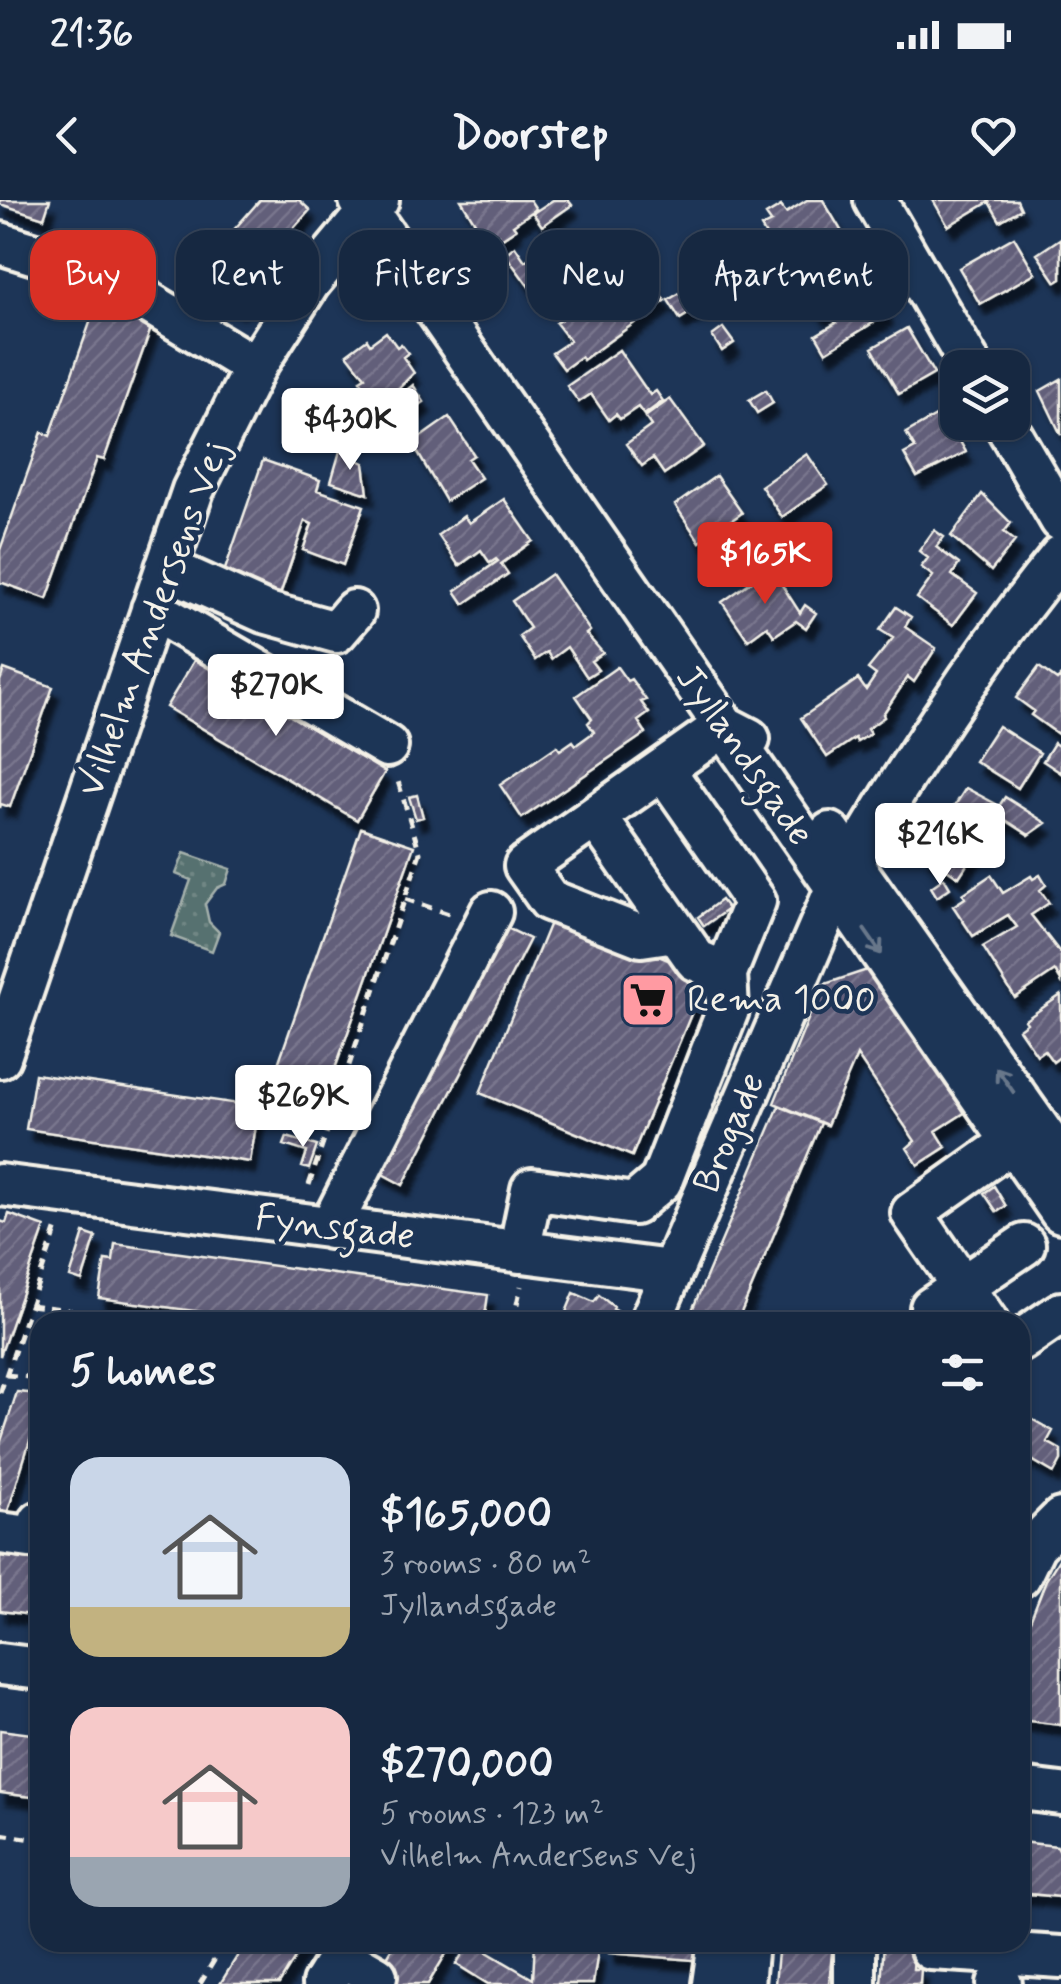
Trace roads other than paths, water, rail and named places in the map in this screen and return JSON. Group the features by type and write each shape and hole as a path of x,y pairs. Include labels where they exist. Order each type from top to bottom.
{"street":[{"path":"875,200 962,350"},
{"name":"Vilhelm Andersens Vej","path":"0,1056 193,490 255,367 309,283 375,203"},
{"name":"Jyllandsgade","path":"375,203 724,726 844,876 1024,1133 1061,1212"},
{"name":"Jyllandsgade","path":"375,203 773,752 844,876"},
{"path":"0,243 105,276 255,367"},
{"path":"1014,440 1061,520"},
{"name":"Brogade","path":"654,1312 863,839 953,701 1061,556"},
{"path":"166,568 264,612 336,632 354,611"},
{"path":"152,609 387,746"},
{"path":"675,931 641,936 549,900 526,866 724,726 773,752"},
{"path":"518,1252 532,1189 634,1204 661,1181 728,1010 726,973 755,901 664,770"},
{"path":"596,816 696,960 726,973"},
{"path":"313,1226 488,919"},
{"path":"970,1312 946,1297 912,1212 1024,1133"},
{"name":"Jyllandsgade","path":"1024,1133 1061,1160"},
{"name":"Fynsgade","path":"0,1185 671,1271"},
{"path":"946,1297 1024,1244"},
{"path":"1030,1334 1061,1313"},
{"path":"1030,1555 1061,1519"},
{"path":"0,1533 30,1537"},
{"path":"0,1664 30,1668"},
{"path":"1030,1790 1061,1794"},
{"path":"713,1984 718,1952"},
{"path":"743,1984 747,1952"},
{"path":"855,1952 855,1984"},
{"path":"980,1952 1061,1957"},
{"path":"338,1961 376,1976"}],"place":[{"name":"Rema 1000","path":"648,1000"}]}
